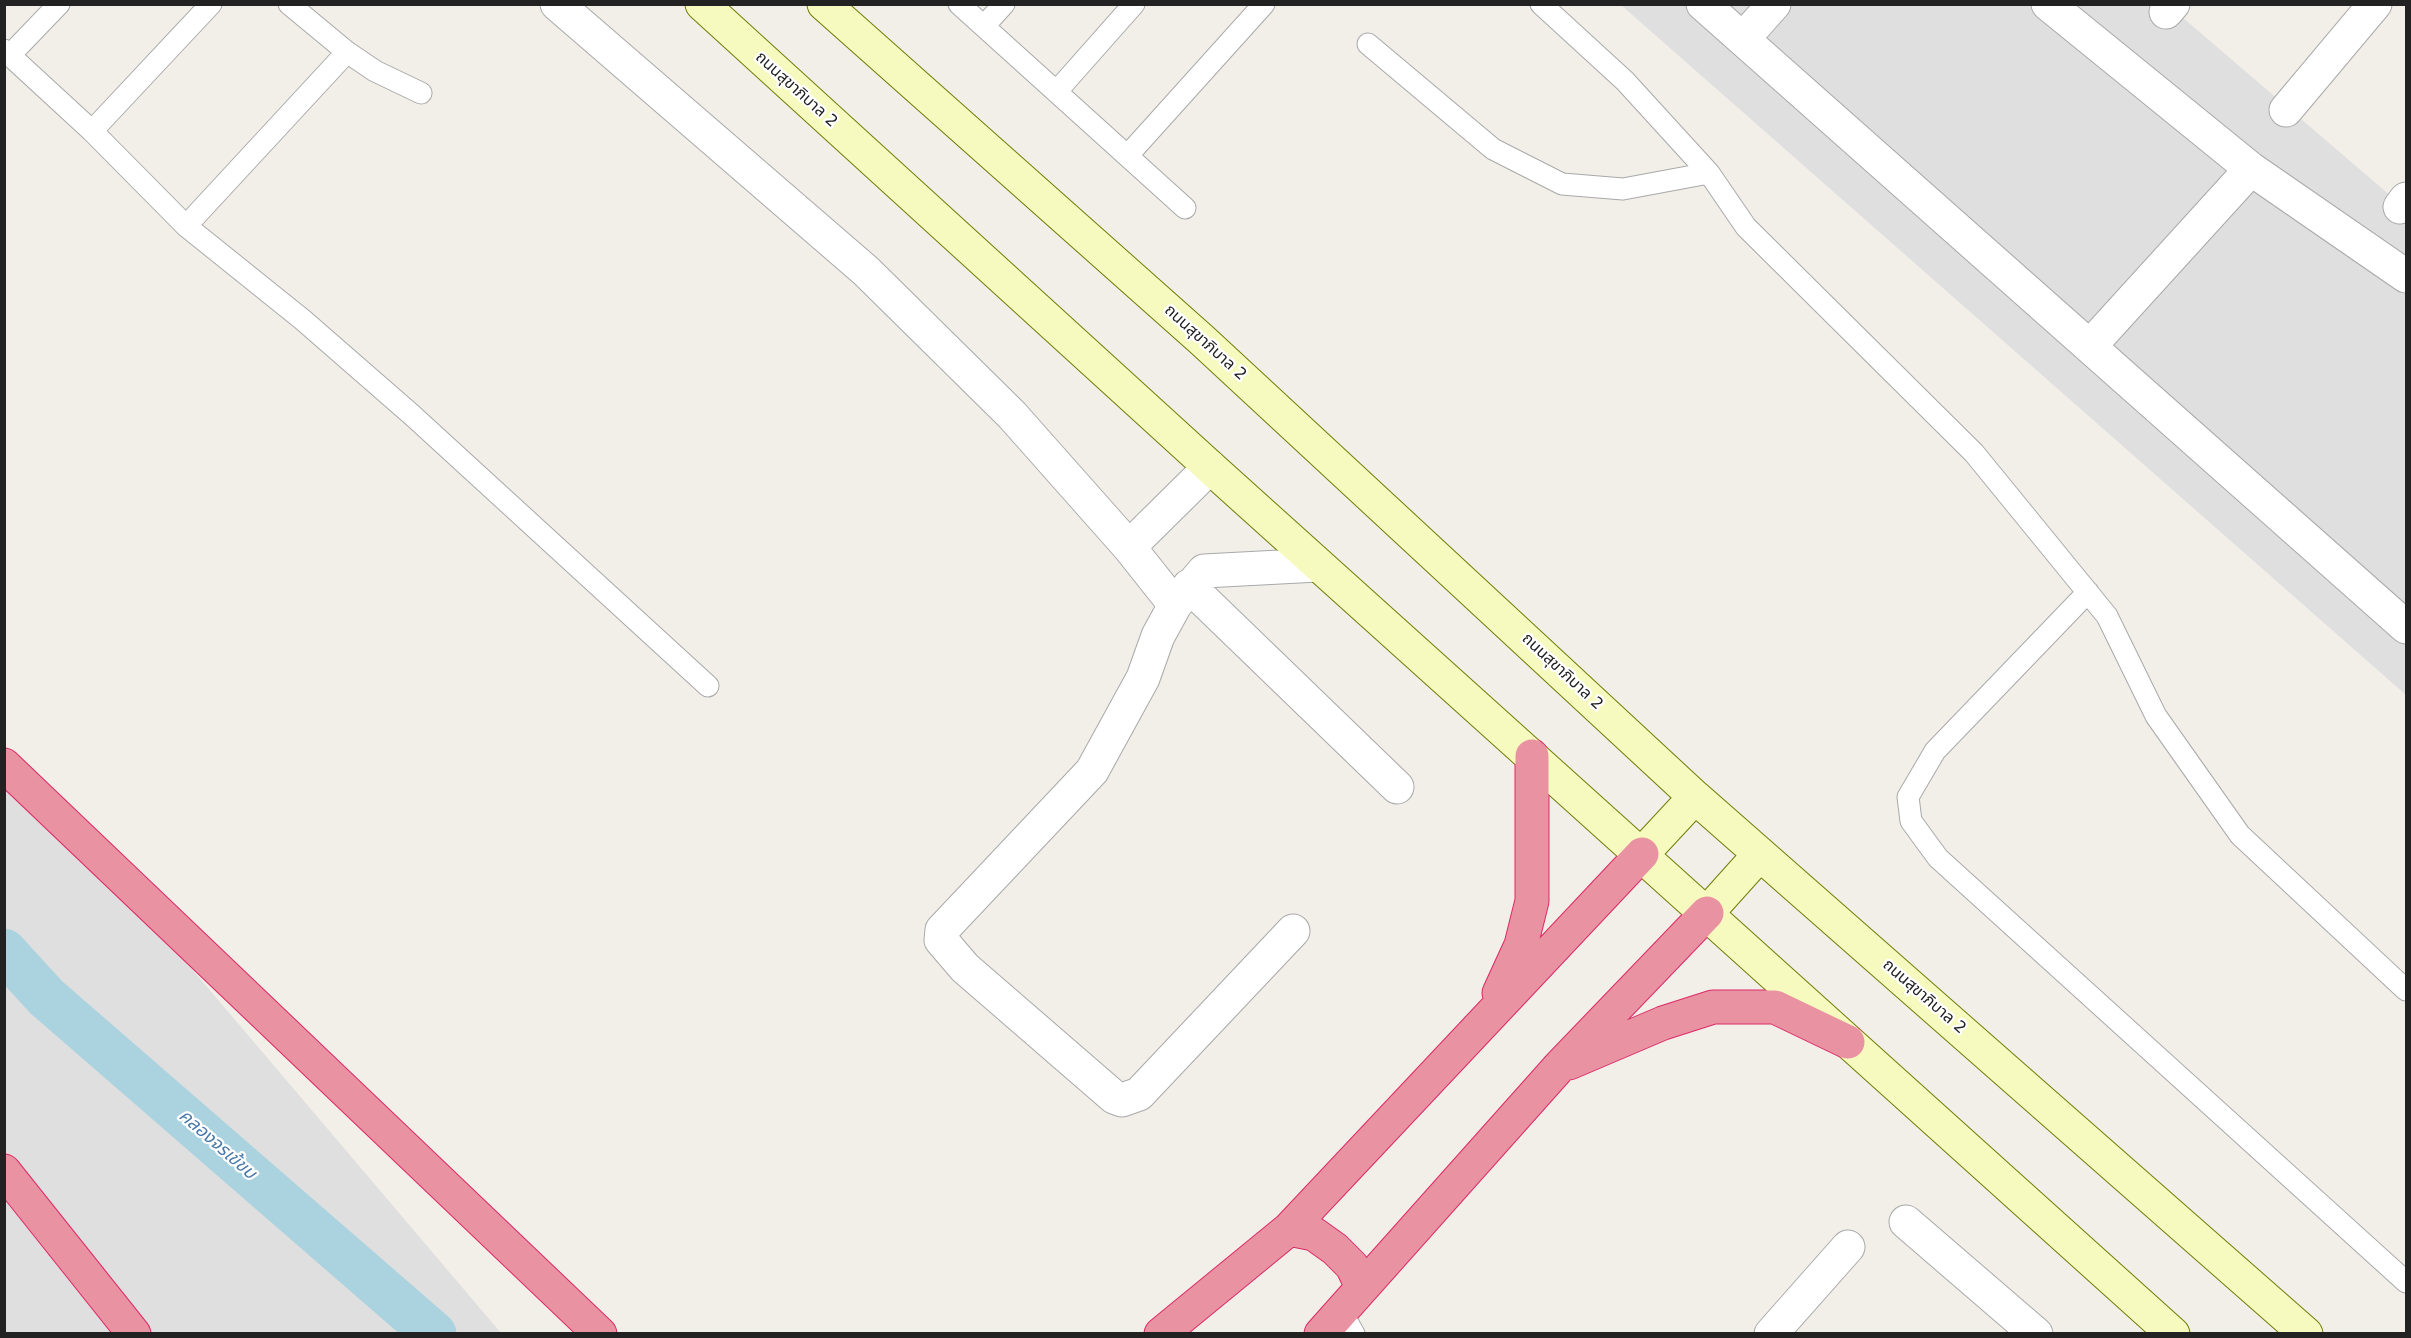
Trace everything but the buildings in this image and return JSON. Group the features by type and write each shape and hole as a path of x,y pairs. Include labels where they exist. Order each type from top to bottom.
{"highway":[{"path":"1486,1019 1521,945 1533,901 1532,756"},
{"path":"4,765 600,1334"},
{"path":"1161,1334 1289,1229 1642,854"},
{"path":"1338,1326 1362,1287 1559,1067 1707,913"},
{"path":"1559,1067 1663,1023 1713,1007 1775,1007 1848,1042"},
{"path":"4,1171 125,1322"},
{"path":"1289,1229 1314,1234 1335,1249 1352,1266 1362,1287"}],"street":[{"path":"557,4 866,271 1012,415 1129,547 1397,787"},
{"name":"ถนนสุขาภิบาล 2","path":"702,4 1318,565 2173,1334"},
{"name":"ถนนสุขาภิบาล 2","path":"824,4 1202,340 1695,796 2306,1334"},
{"path":"1703,4 2406,627"},
{"path":"1743,39 1774,4"},
{"path":"2048,4 2251,169 2406,276"},
{"path":"2286,110 2375,4"},
{"path":"2090,346 2251,169"},
{"path":"1129,547 1210,467"},
{"path":"1293,931 1139,1094 1122,1100 1114,1097 965,968 941,940 942,930 1092,771 1143,678 1158,636 1182,596 1204,571 1318,565"},
{"path":"1642,854 1695,796"},
{"path":"1707,913 1761,854"},
{"path":"1906,1222 2036,1334"},
{"path":"1772,1333 1848,1247"}],"lane":[{"path":"59,4 7,52 92,131 186,225 303,320 412,415 708,686"},
{"path":"92,131 211,4"},
{"path":"289,4 346,52 375,71 421,93"},
{"path":"959,4 1185,208"},
{"path":"984,26 1004,4"},
{"path":"1057,91 1134,4"},
{"path":"1128,155 1264,4"},
{"path":"1541,4 1625,81 1709,173 1746,227 1974,453 2107,616 2156,716 2240,835 2406,990"},
{"path":"1368,44 1493,149 1562,184 1623,189 1709,173"},
{"path":"186,225 346,52"},
{"path":"2088,592 1935,751 1908,797 1911,821 1938,858 2406,1282"}],"shaded area":[{"path":"1621,5 2168,5 2406,209 2406,695"},
{"path":"5,749 501,1333 5,1333"}],"waterway":[{"name":"คลองจรเข้ขบ","path":"4,951 46,997 434,1334"}]}
